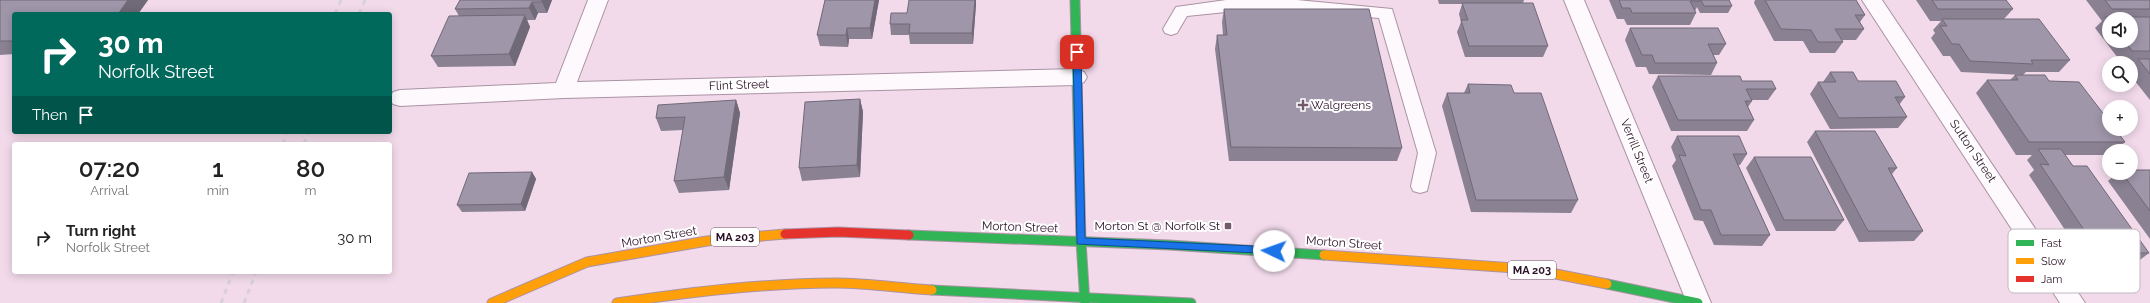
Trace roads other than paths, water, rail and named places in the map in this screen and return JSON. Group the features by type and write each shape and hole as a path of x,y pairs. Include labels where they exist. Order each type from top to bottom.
{"main road":[{"path":"1075,0 1081,242 1085,300"},
{"name":"Morton Street","path":"492,303 587,262 700,242 747,236 846,232 1348,255 1522,269 1699,303"},
{"path":"617,303 686,292 799,283 1085,300 1191,303"}],"street":[{"path":"564,90 598,0"},
{"name":"Verrill Street","path":"1574,0 1699,303"},
{"name":"Sutton Street","path":"1872,0 2024,229"},
{"name":"Flint Street","path":"400,98 564,90 1077,77"},
{"name":"Sutton Street","path":"2066,293 2073,303"}],"lane":[{"path":"1171,29 1182,12 1226,6 1291,5 1386,13 1427,153 1420,186"}],"railway":[{"path":"336,12 341,0"},
{"path":"360,12 365,0"},
{"path":"284,142 286,134"},
{"path":"305,142 307,134"},
{"path":"221,303 232,274"},
{"path":"244,303 255,274"}],"place":[{"name":"Walgreens","path":"1303,105"},
{"name":"Morton St @ Norfolk St","path":"1228,226"}]}
